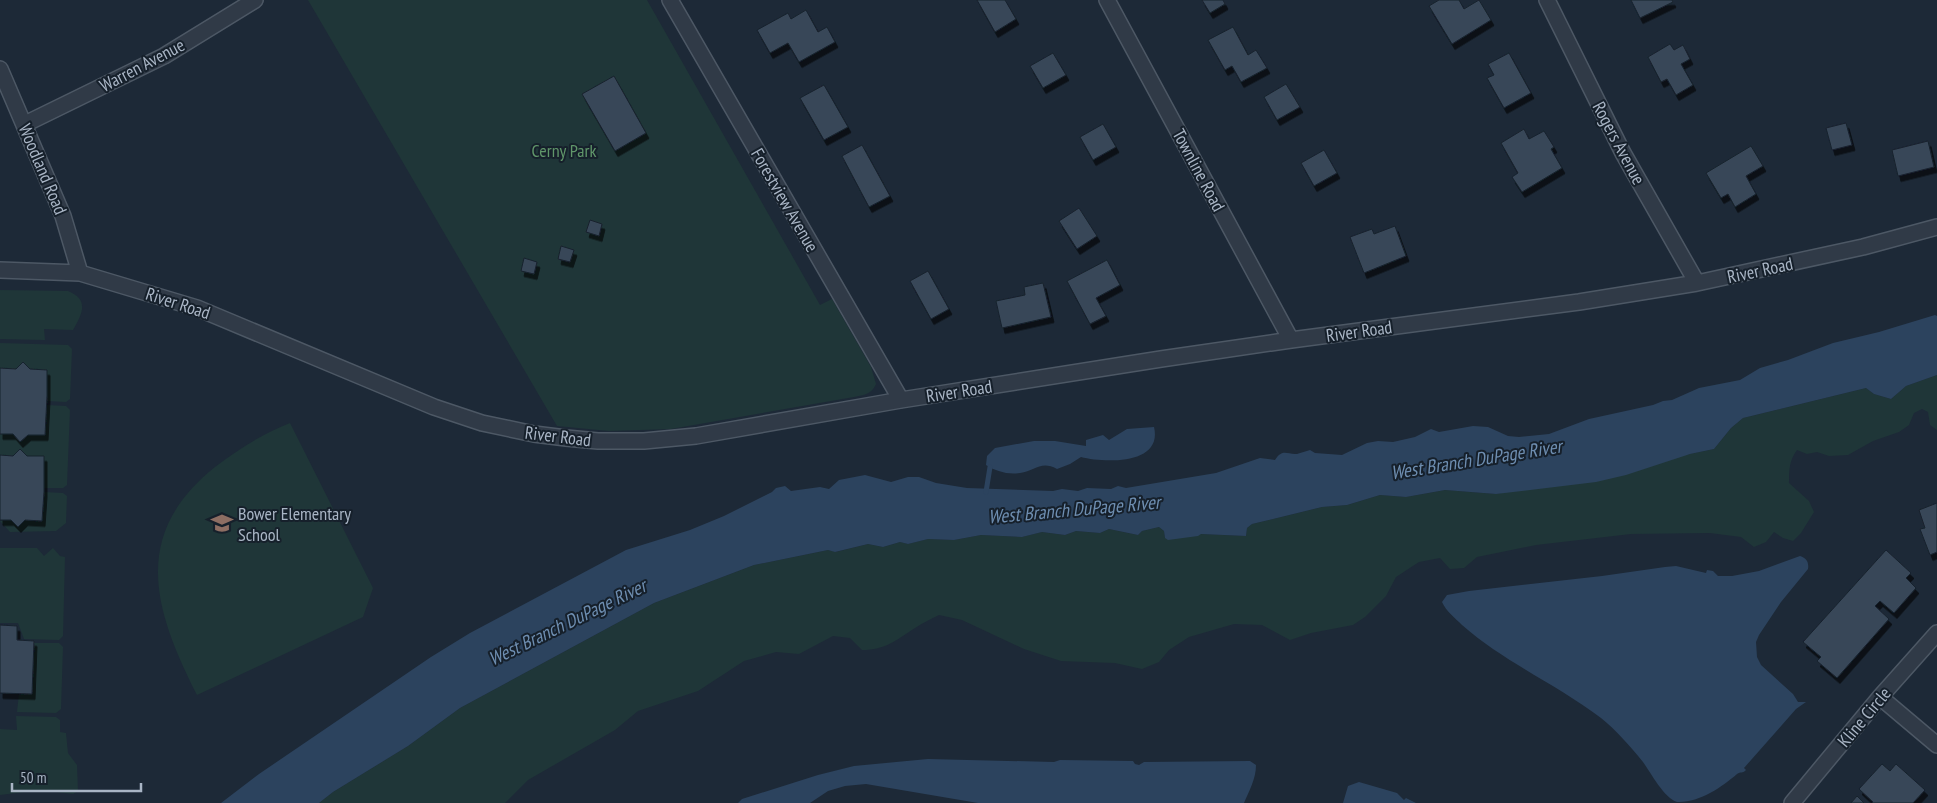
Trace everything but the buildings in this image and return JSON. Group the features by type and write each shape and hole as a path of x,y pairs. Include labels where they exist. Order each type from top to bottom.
{"street":[{"name":"Warren Avenue","path":"25,124 164,56 255,0"},
{"name":"Forestview Avenue","path":"670,0 901,400"},
{"name":"Townline Road","path":"1107,0 1291,340"},
{"name":"Rogers Avenue","path":"1547,0 1623,153 1697,283"},
{"name":"Woodland Road","path":"0,69 64,216 80,273"},
{"name":"River Road","path":"0,270 80,273 198,308 456,416 534,434 598,441 644,441 696,436 901,400 1291,340 1579,302 1697,283 1854,249 1937,227"},
{"name":"Kline Circle","path":"1792,803 1937,632"},
{"path":"1880,697 1937,745"}],"green space":[{"name":"Cerny Park","path":"308,0 647,0 820,305 832,299 871,367 876,384 872,390 867,394 858,396 671,429 609,431 557,426"},
{"path":"0,290 68,291 75,295 82,303 81,313 73,330 44,329 45,340 0,339"},
{"path":"0,343 68,345 72,349 70,399 66,402 47,401 46,370 30,369 23,362 16,369 0,368"},
{"path":"1937,375 1937,430 1930,425 1928,412 1922,409 1914,413 1909,425 1899,432 1873,441 1848,455 1829,456 1817,452 1807,454 1797,450 1790,466 1789,483 1809,501 1814,512 1801,533 1793,541 1783,538 1774,532 1766,542 1754,547 1741,537 1710,533 1631,534 1536,545 1477,557 1464,568 1450,569 1440,558 1419,562 1396,577 1386,596 1365,617 1353,625 1311,633 1290,640 1262,625 1234,624 1189,637 1169,650 1159,662 1142,669 1115,663 1061,661 1024,649 962,620 939,615 890,644 870,650 862,650 850,638 833,636 799,654 776,652 744,661 698,691 638,711 615,730 528,780 505,803 319,803 333,792 408,746 460,708 654,603 754,565 828,550 836,552 868,544 883,547 900,542 908,544 928,539 954,540 981,535 1022,537 1042,532 1065,535 1076,531 1100,533 1109,529 1138,535 1142,531 1159,527 1164,531 1165,538 1201,534 1246,536 1247,528 1252,524 1322,507 1347,505 1380,495 1406,497 1445,490 1496,494 1714,449 1731,428 1743,418 1866,388 1874,394 1891,399 1906,386"},
{"path":"47,405 66,406 70,410 67,485 63,488 44,488 44,483 27,456 20,449 13,456 0,455 0,434 45,435"},
{"path":"290,423 373,588 363,617 197,695 182,664 161,603 158,575 161,547 170,519 188,493 215,467 251,442"},
{"path":"44,492 63,493 67,496 66,523 56,531 10,532 0,521 11,520 18,527 25,520 42,521"},
{"path":"0,548 37,548 44,556 53,548 60,556 65,557 63,636 59,640 24,639 18,623 0,623"},
{"path":"34,643 59,643 63,647 61,709 56,713 17,712 19,694 32,694"},
{"path":"16,716 56,717 60,720 60,732 66,733 68,753 77,765 78,791 73,794 41,790 0,795 0,729 17,730"}],"water":[{"name":"West Branch DuPage River","path":"1937,316 1937,375 1906,386 1891,399 1874,394 1866,388 1743,418 1731,428 1714,449 1690,454 1626,475 1596,482 1496,494 1445,490 1406,497 1380,495 1347,505 1322,507 1252,524 1247,528 1246,536 1201,534 1168,540 1165,538 1164,531 1159,527 1142,531 1138,535 1109,529 1100,533 1076,531 1065,535 1042,532 1022,537 981,535 954,540 928,539 908,544 900,542 883,547 868,544 835,552 828,550 754,565 654,603 460,708 408,746 333,792 319,803 221,803 259,774 431,657 470,633 626,550 690,530 724,516 772,492 776,488 785,486 791,491 820,487 829,489 839,480 865,475 891,482 908,477 919,477 936,483 967,488 1053,491 1062,489 1078,491 1087,488 1111,489 1118,486 1126,488 1216,473 1260,458 1275,460 1283,453 1297,454 1310,450 1315,453 1342,455 1367,443 1378,441 1393,442 1415,437 1431,429 1439,432 1473,426 1488,427 1508,436 1519,437 1549,434 1589,419 1672,400 1699,388 1740,380 1760,368 1788,360 1833,343 1879,332"},
{"path":"1154,427 1154,439 1150,449 1141,455 1130,458 1103,460 1081,457 1057,469 1042,466 1025,472 1015,473 1002,472 986,465 987,456 995,448 1034,441 1055,441 1086,446 1086,440 1103,435 1109,440 1127,429"},
{"path":"1800,556 1807,561 1808,569 1781,602 1756,642 1757,657 1761,665 1793,694 1798,702 1806,702 1796,709 1744,768 1745,771 1738,773 1710,793 1685,802 1677,802 1667,796 1633,750 1601,718 1478,638 1451,614 1442,602 1447,595 1469,591 1676,566 1706,573 1707,570 1713,571 1718,576 1732,576 1759,571"},
{"path":"928,759 1054,762 1060,760 1133,761 1139,765 1144,762 1250,761 1256,765 1256,770 1254,780 1244,803 978,803 866,784 845,786 828,791 810,803 738,803 742,799 818,775 854,766"},
{"path":"1359,782 1397,793 1404,800 1406,798 1416,803 1343,803 1348,786"}],"waterway":[{"path":"986,492 990,467"}],"place":[{"name":"Bower Elementary School","path":"222,523"}]}
